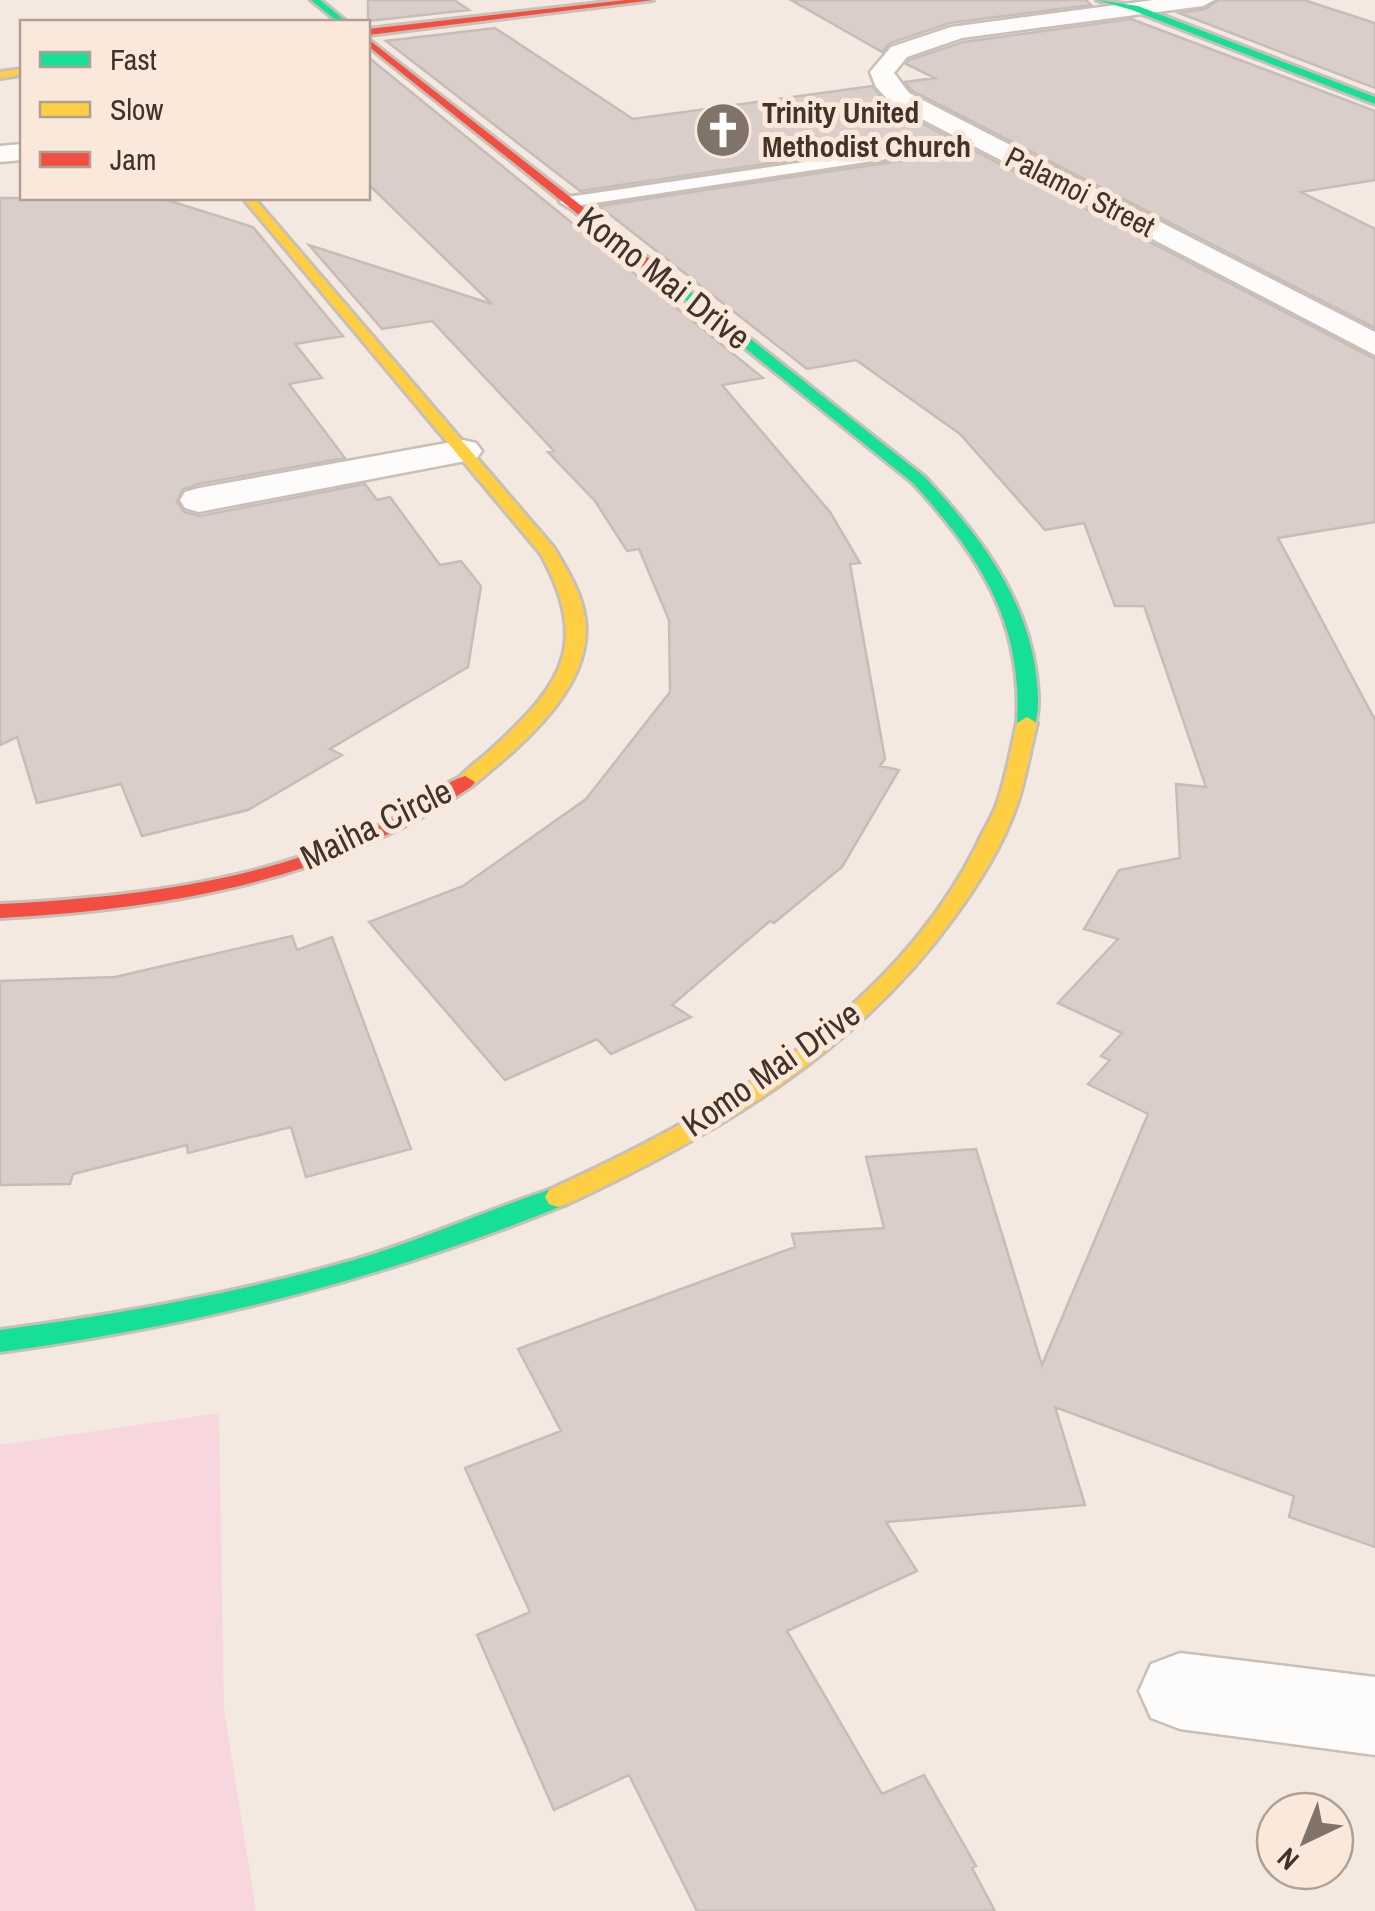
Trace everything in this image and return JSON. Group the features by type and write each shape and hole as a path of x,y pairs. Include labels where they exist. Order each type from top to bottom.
{"main road":[{"path":"315,0 340,20"},
{"path":"370,32 648,0"},
{"path":"1100,0 1129,4 1375,101"},
{"name":"Komo Mai Drive","path":"0,1341 142,1324 274,1295 434,1248 606,1176 721,1112 860,1010 946,915 970,883 1000,826 1020,771 1029,721 1029,682 1014,610 992,565 960,520 919,480 370,44"},
{"name":"Maiha Circle","path":"0,911 109,905 205,888 290,866 430,804 519,740 542,711 564,670 578,624 567,589 548,552 250,200"}],"street":[{"name":"Palamoi Street","path":"1203,0 1129,4 959,32 918,43 888,62 884,79 900,98 1375,344"},
{"path":"199,500 462,451"},
{"path":"1180,1691 1375,1716"}],"lane":[{"path":"568,202 980,140"}],"shaded area":[{"path":"219,1413 224,1709 256,1911 0,1911 0,1445"}],"building":[{"path":"368,0 454,0 469,10 370,21"},
{"path":"791,0 1086,0 1091,5 950,23 890,43 882,52"},
{"path":"1218,0 1304,0 1375,23 1375,88 1179,13 1205,9"},
{"path":"1131,19 1375,111 1375,180 1301,192 1375,229 1375,328 911,90 905,82 935,78 906,64 909,60 963,42"},
{"path":"495,28 633,119 872,86 889,106 948,137 580,191 386,41"},
{"path":"370,59 763,378 722,385 830,512 860,563 850,564 885,759 880,766 899,770 842,867 774,923 770,921 672,1005 691,1017 611,1054 597,1039 505,1080 369,922 463,886 586,799 670,692 669,620 639,549 627,551 595,501 548,452 554,451 432,321 382,329 309,245 492,304 370,186"},
{"path":"973,150 1375,359 1375,522 1278,538 1375,720 1375,1547 1289,1517 1294,1496 1055,1407 1085,1505 886,1522 917,1571 787,1631 882,1794 924,1775 976,1866 972,1868 995,1911 697,1911 629,1775 554,1810 477,1635 530,1612 465,1468 561,1431 518,1349 795,1247 792,1234 884,1228 866,1157 976,1149 1042,1365 1148,1114 1088,1084 1110,1060 1101,1056 1122,1033 1058,1003 1118,939 1084,929 1119,870 1180,858 1176,784 1206,787 1144,606 1115,606 1084,523 1045,530 960,434 856,360 807,369 599,206"},
{"path":"0,198 167,200 253,227 343,336 295,344 322,378 289,384 345,458 198,484 182,490 177,502 184,512 200,516 365,484 377,500 390,497 440,565 461,561 481,586 468,667 330,749 342,755 248,810 142,836 121,784 37,803 17,737 0,745"},
{"path":"292,936 297,950 332,937 411,1149 306,1177 291,1127 188,1153 187,1145 73,1174 70,1184 0,1185 0,981 115,977"}],"traffic: fast":[{"path":"315,0 340,20"},
{"path":"1101,0 1135,8 1375,101"},
{"path":"648,264 919,480 942,505 984,560 1015,621 1029,687 1027,723"},
{"path":"0,1341 145,1320 284,1290 420,1250 558,1197"}],"traffic: slow":[{"path":"0,75 20,72"},
{"path":"250,200 548,552 571,596 577,625 574,649 554,693 520,733 465,782"},
{"path":"558,1197 710,1120 785,1071 855,1015 917,952 969,882 1006,806 1027,723"}],"traffic: jam":[{"path":"370,32 649,0"},
{"path":"370,44 648,264"},
{"path":"0,911 116,902 179,892 306,862 419,814 465,782"}],"place":[{"name":"Trinity United Methodist Church","path":"723,130"}]}
